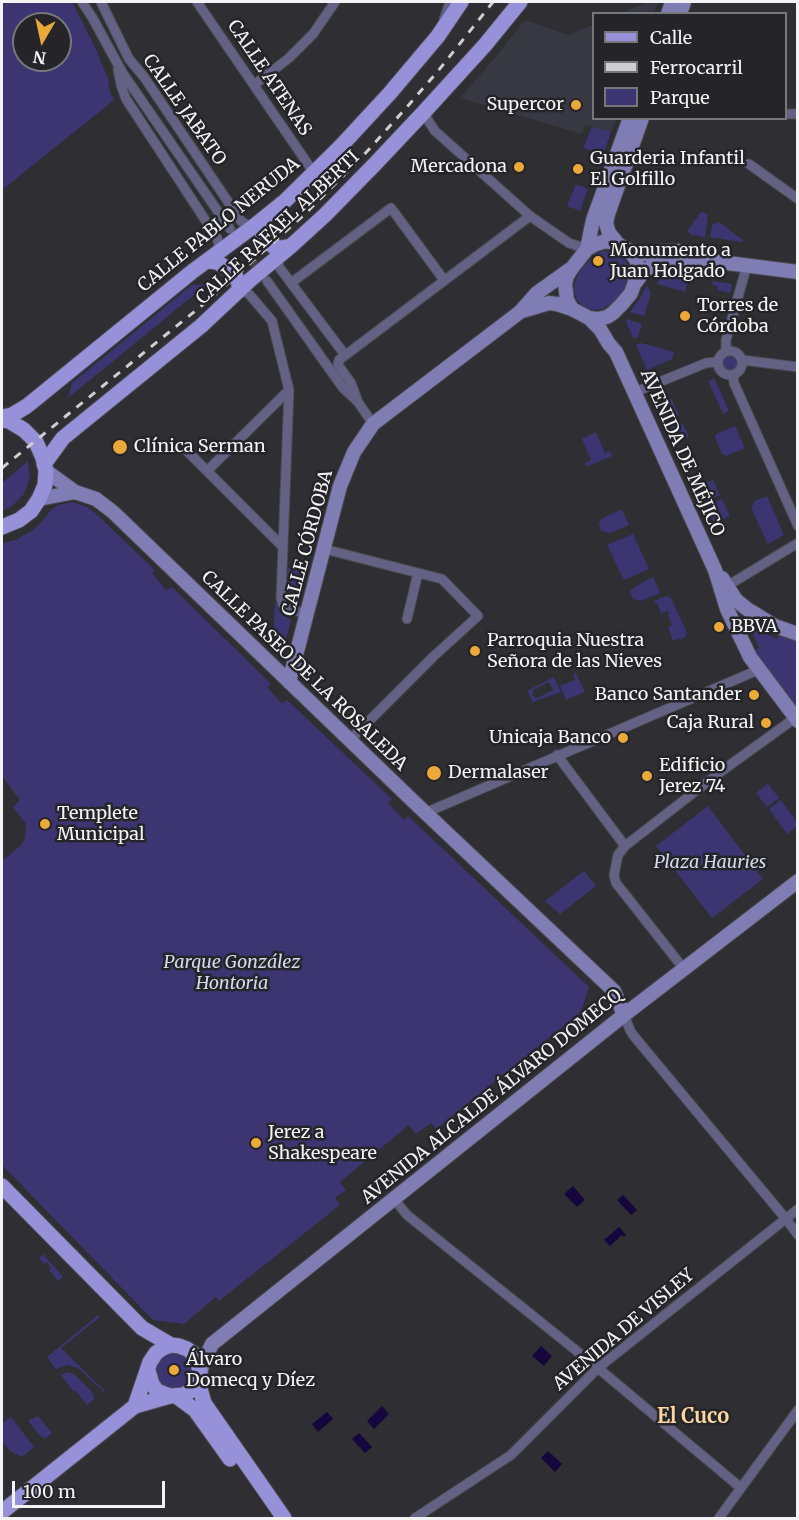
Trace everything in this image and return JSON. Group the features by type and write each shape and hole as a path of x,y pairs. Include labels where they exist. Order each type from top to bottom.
{"main road":[{"name":"CALLE PABLO NERUDA","path":"2,419 12,416 27,406 213,256 259,222 314,173 367,119 438,36 461,2"},
{"name":"CALLE RAFAEL ALBERTI","path":"45,467 55,447 63,438 201,326 291,246 361,179 485,45 520,2"},
{"path":"587,249 593,220 629,120"},
{"path":"636,282 636,259 609,233 606,223 641,120"},
{"path":"259,222 263,236 268,243 281,248 291,246"},
{"path":"696,259 650,267 642,273 622,304 607,317 589,318 572,309 567,300 565,292 567,276 572,268 587,249 606,242 645,254 679,251 696,259 798,272"},
{"path":"213,256 236,277 239,291"},
{"name":"CALLE CÓRDOBA","path":"289,682 340,486 354,453 373,424 520,312 537,293 572,268"},
{"name":"CALLE CÓRDOBA","path":"520,312 549,303 572,309"},
{"name":"AVENIDA DE MÉJICO","path":"613,313 611,326 616,352"},
{"name":"AVENIDA DE MÉJICO","path":"589,318 616,352 715,570"},
{"path":"2,419 24,430 36,442 44,458 45,467 45,485 31,511 19,520 2,526"},
{"name":"CALLE PASEO DE LA ROSALEDA","path":"45,467 75,492 96,499 112,512 614,991 624,1016"},
{"path":"39,499 75,492"},
{"path":"715,570 736,600 755,616 798,634"},
{"path":"715,570 727,609 750,657 796,719"},
{"name":"AVENIDA ALCALDE ÁLVARO DOMECQ","path":"199,1377 212,1344 624,1016 798,881"},
{"path":"2,1186 141,1328 194,1354 198,1362 204,1403 284,1518"},
{"path":"141,1328 152,1384 157,1390 173,1396 195,1410 272,1518"},
{"path":"135,1406 156,1353 163,1348 175,1346 212,1344"},
{"path":"2,1512 135,1406 189,1392 199,1377"}],"street":[{"path":"82,2 117,64 230,229"},
{"name":"CALLE JABATO","path":"101,2 129,59 144,76 241,221 247,225 259,222"},
{"name":"CALLE ATENAS","path":"199,2 314,173"},
{"path":"254,85 289,58 313,34 335,2"},
{"name":"CALLE PABLO NERUDA","path":"438,36 450,2"},
{"path":"92,17 129,59"},
{"path":"117,64 126,99 218,238 219,245 213,256"},
{"path":"424,112 435,131 530,216 569,243 587,249"},
{"path":"749,164 798,199"},
{"path":"291,283 391,208 444,280"},
{"path":"358,402 351,383 338,366 339,360 530,216"},
{"path":"278,257 279,267 345,355"},
{"path":"726,350 726,340 747,265"},
{"path":"267,281 343,388 358,402 373,424"},
{"path":"239,291 249,294 273,321 289,390 281,598 283,605 288,609 308,614"},
{"path":"726,350 733,351 742,360 741,369 733,375 717,366 720,355 726,350"},
{"path":"742,360 798,367"},
{"path":"635,392 705,363 717,362"},
{"path":"733,375 734,384 798,526"},
{"path":"207,471 289,390"},
{"path":"187,451 284,547"},
{"path":"728,586 798,543"},
{"path":"324,549 442,579 478,616 434,656 350,740"},
{"path":"407,620 418,573"},
{"path":"425,813 758,670"},
{"path":"684,969 616,884 614,875 618,855 625,846 719,773 796,719"},
{"path":"557,755 625,846"},
{"path":"624,1016 630,1030 798,1235"},
{"path":"394,1199 407,1215 598,1368 741,1488"},
{"name":"AVENIDA DE VISLEY","path":"415,1518 511,1455 598,1368 798,1209"},
{"path":"719,1518 798,1410"}],"shaded area":[{"path":"648,2 658,2 654,12 624,12"},
{"path":"525,20 568,35 592,25 592,120 616,120 611,132 585,125 582,134 460,98"},
{"path":"573,1186 585,1200 577,1207 564,1194"},
{"path":"623,1195 637,1210 631,1215 617,1200"},
{"path":"619,1227 626,1235 624,1237 622,1235 610,1246 604,1240"},
{"path":"541,1346 552,1356 544,1366 532,1356"},
{"path":"382,1406 389,1414 374,1429 367,1421"},
{"path":"327,1412 333,1419 318,1432 312,1424"},
{"path":"359,1433 372,1447 365,1453 352,1439"},
{"path":"548,1451 562,1464 555,1472 541,1458"}],"green space":[{"path":"2,2 72,2 97,51 114,100 2,190"},
{"path":"592,127 611,132 603,155 583,148"},
{"path":"576,184 588,189 580,211 567,206"},
{"path":"701,212 708,215 705,237 692,235 687,231"},
{"path":"719,222 743,240 742,242 710,237 712,225"},
{"path":"603,251 615,252 622,256 628,265 629,274 624,289 615,301 602,309 592,310 585,308 577,300 574,285 585,265"},
{"path":"661,277 688,280 685,292 657,284"},
{"path":"713,281 732,284 730,293 717,290 718,287 712,285"},
{"path":"207,284 68,398 72,383 192,285"},
{"path":"647,285 651,293 644,316 630,312 640,298"},
{"path":"626,319 642,324 638,337 633,338"},
{"path":"641,343 674,352 672,359 647,370 636,345"},
{"path":"727,356 733,356 737,363 733,370 727,370 723,366 723,360"},
{"path":"714,378 729,411 723,414 708,381"},
{"path":"671,398 679,415 666,420 659,403"},
{"path":"682,422 689,437 676,442 670,427"},
{"path":"735,426 745,448 726,456 722,454 715,437 716,434"},
{"path":"596,432 605,453 610,451 612,456 586,467 585,463 591,460 582,439"},
{"path":"28,461 30,478 24,494 12,506 2,511 2,483"},
{"path":"713,480 720,495 704,502 697,486"},
{"path":"767,496 784,535 768,544 751,508 755,501"},
{"path":"722,499 730,516 714,523 706,506"},
{"name":"Parque González Hontoria","path":"72,502 87,507 95,513 155,570 152,573 166,590 172,587 271,684 267,687 282,704 287,700 392,799 388,803 404,820 408,816 589,987 581,1012 436,1129 431,1123 416,1134 409,1125 340,1182 346,1190 335,1198 340,1205 219,1301 216,1297 184,1324 153,1320 2,1165 2,861 24,841 26,824 13,807 20,800 2,776 2,543 16,540 31,531 58,505"},
{"path":"622,509 629,525 610,533 601,531 599,524 601,519"},
{"path":"633,534 649,569 624,580 607,545"},
{"path":"288,568 303,572 294,602 289,602 287,597"},
{"path":"653,577 660,593 641,601 633,599 630,592 633,588"},
{"path":"666,596 671,598 687,633 680,640 679,638 673,641 671,638 668,627 672,625 669,613 668,611 661,613 654,601"},
{"path":"275,600 279,611 291,620 280,656 270,646 273,644"},
{"path":"749,625 777,639 780,633 797,639 797,713 753,652 759,648"},
{"path":"576,673 585,692 566,700 560,686 575,680 573,674"},
{"path":"554,677 561,692 533,702 527,691","holes":["549,682 553,690 537,698 533,696 533,690"]},
{"path":"768,784 779,798 767,807 756,793"},
{"path":"781,800 797,822 797,826 787,834 769,809"},
{"name":"Plaza Hauries","path":"708,806 763,879 712,918 656,846"},
{"path":"584,871 596,886 560,914 545,901"},
{"path":"43,1254 63,1277 58,1281 49,1270 51,1268 47,1262 44,1264 39,1258"},
{"path":"98,1315 100,1317 61,1348 104,1392 78,1368 68,1365 56,1369 47,1357"},
{"path":"177,1350 192,1362 194,1375 187,1386 175,1390 162,1387 155,1376 159,1357"},
{"path":"68,1372 75,1375 92,1392 94,1399 87,1405 61,1375"},
{"path":"38,1416 52,1433 45,1439 29,1422"},
{"path":"11,1417 34,1447 22,1457 10,1451 2,1441 2,1423"}],"tunnel":[{"path":"235,237 262,275"}],"railway":[{"path":"2,468 216,294 306,213 362,157 406,108 493,2"}],"place":[{"name":"Supercor","path":"576,105"},
{"name":"Mercadona","path":"519,167"},
{"name":"Guarderia Infantil El Golfillo","path":"578,169"},
{"name":"Monumento a Juan Holgado","path":"598,261"},
{"name":"Torres de Córdoba","path":"685,316"},
{"name":"Clínica Serman","path":"120,447"},
{"name":"BBVA","path":"719,627"},
{"name":"Parroquia Nuestra Señora de las Nieves","path":"475,651"},
{"name":"Banco Santander","path":"754,695"},
{"name":"Caja Rural","path":"766,723"},
{"name":"Unicaja Banco","path":"623,738"},
{"name":"Dermalaser","path":"434,773"},
{"name":"Edificio Jerez 74","path":"647,776"},
{"name":"Templete Municipal","path":"45,824"},
{"name":"Jerez a Shakespeare","path":"256,1143"},
{"name":"Álvaro Domecq y Díez","path":"174,1370"}],"district":[{"name":"El Cuco","path":"693,1417"}]}
